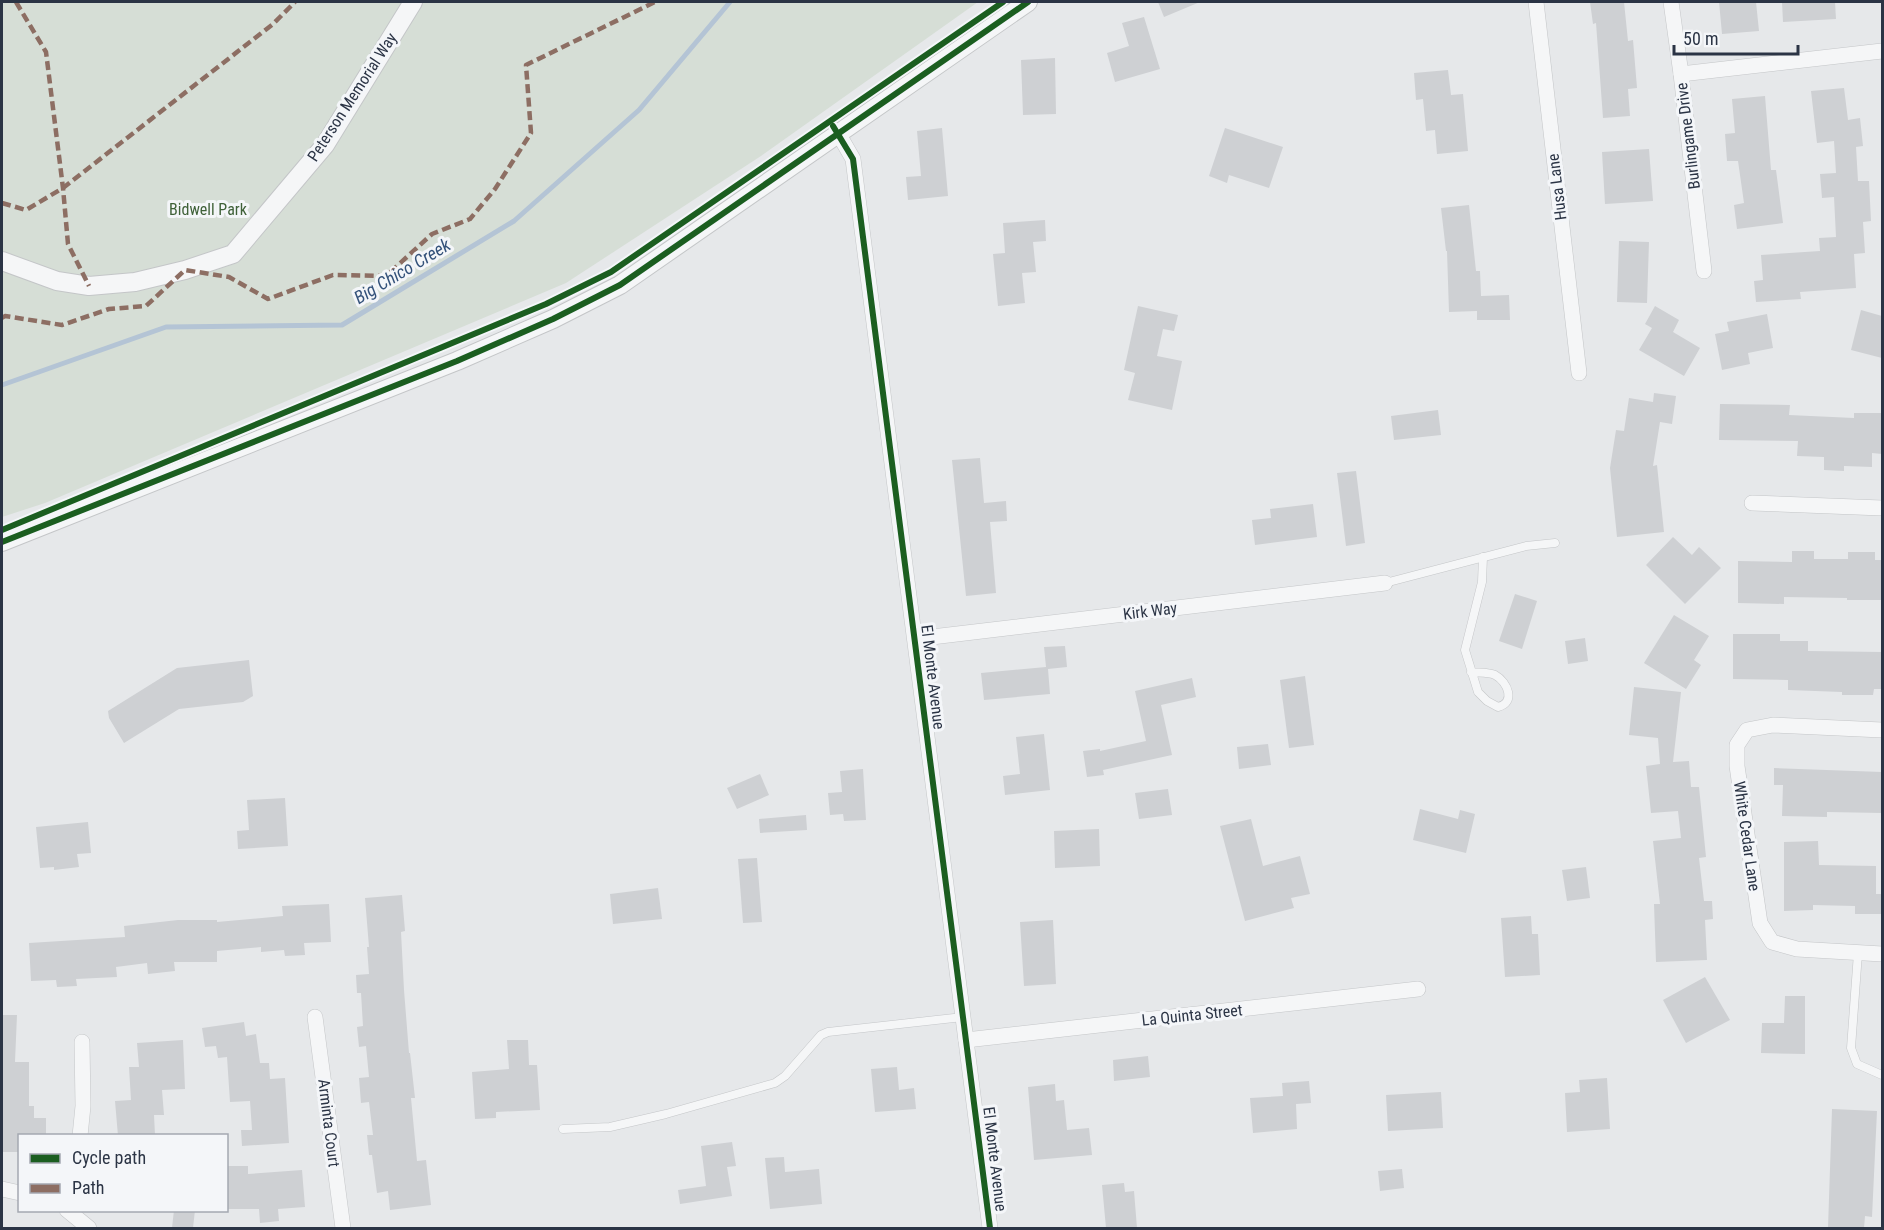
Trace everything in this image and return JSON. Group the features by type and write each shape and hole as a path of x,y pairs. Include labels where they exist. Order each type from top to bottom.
{"street":[{"name":"Peterson Memorial Way","path":"2,261 57,282 89,286 135,282 185,270 233,254 325,145 413,2"},
{"path":"2,542 457,361 553,319 620,285 1028,2"},
{"name":"Husa Lane","path":"1536,2 1579,373"},
{"name":"Burlingame Drive","path":"1671,2 1704,271"},
{"path":"1681,74 1882,51"},
{"name":"El Monte Avenue","path":"838,133 853,159 990,1228"},
{"path":"1752,503 1882,508"},
{"name":"Kirk Way","path":"915,639 1384,583"},
{"name":"White Cedar Lane","path":"1858,953 1797,949 1772,942 1760,923 1737,766 1737,745 1747,730 1773,725 1882,730"},
{"path":"1858,953 1882,954"},
{"name":"La Quinta Street","path":"966,1040 1418,989"},
{"name":"Arminta Court","path":"315,1017 343,1228"},
{"path":"80,1134 83,1106 82,1042"},
{"path":"2,1189 18,1193"},
{"path":"69,1212 89,1228"}],"lane":[{"path":"1384,583 1526,546 1555,543"},
{"path":"1471,672 1492,674 1504,682 1509,696 1504,706 1498,707 1478,692 1466,659 1465,644 1482,582 1483,557"},
{"path":"1858,953 1851,1048 1857,1064 1882,1075"},
{"path":"563,1129 610,1127 776,1083 821,1035 828,1032 963,1017"}],"green space":[{"name":"Bidwell Park","path":"2,2 978,2 761,156 566,283 45,503 2,517"}],"building":[{"path":"1158,2 1200,2 1164,17"},
{"path":"1590,2 1624,2 1628,41 1633,40 1637,88 1628,89 1630,116 1603,118 1596,23 1593,24"},
{"path":"1719,2 1756,2 1759,31 1722,34"},
{"path":"1782,2 1835,2 1836,19 1783,22"},
{"path":"1144,17 1160,69 1115,82 1107,53 1129,46 1122,23"},
{"path":"1055,58 1056,114 1023,115 1021,60"},
{"path":"1448,70 1451,95 1463,94 1468,151 1437,154 1435,130 1426,131 1423,99 1416,100 1414,73"},
{"path":"1844,88 1848,120 1860,118 1863,146 1856,147 1858,181 1869,181 1871,221 1863,222 1865,253 1854,254 1856,288 1800,292 1801,299 1756,302 1754,281 1763,280 1761,255 1820,251 1819,238 1836,237 1834,197 1822,198 1820,174 1836,173 1834,141 1817,143 1811,91"},
{"path":"1765,96 1771,170 1776,170 1783,223 1737,229 1734,205 1744,203 1738,161 1727,161 1725,134 1735,133 1732,99"},
{"path":"942,128 948,196 908,200 906,177 921,176 917,131"},
{"path":"1225,128 1283,147 1269,188 1229,175 1227,183 1209,176"},
{"path":"1649,149 1653,201 1605,204 1602,152"},
{"path":"1469,205 1476,271 1480,271 1481,296 1509,295 1510,320 1477,320 1477,311 1449,312 1447,251 1441,208"},
{"path":"1045,220 1046,241 1033,242 1036,272 1022,273 1025,303 998,306 993,254 1005,253 1003,223"},
{"path":"1619,241 1649,242 1647,303 1617,302"},
{"path":"1138,306 1178,315 1174,331 1163,329 1157,356 1182,361 1172,410 1128,400 1135,373 1124,370"},
{"path":"1655,306 1679,320 1673,332 1700,348 1684,376 1639,350 1652,328 1645,324"},
{"path":"1861,310 1882,316 1882,358 1851,350"},
{"path":"1767,314 1773,348 1748,353 1750,364 1722,370 1715,334 1729,331 1727,322"},
{"path":"1654,393 1676,396 1672,424 1660,422 1653,466 1657,465 1664,532 1617,537 1610,468 1616,430 1624,431 1629,398 1653,402"},
{"path":"1720,404 1790,405 1789,415 1854,418 1854,413 1882,413 1882,454 1872,453 1872,467 1844,466 1844,471 1824,470 1824,457 1797,456 1798,441 1719,440"},
{"path":"1438,410 1441,435 1394,440 1391,416"},
{"path":"980,458 984,503 1006,501 1007,521 990,522 996,593 966,596 952,460"},
{"path":"1356,471 1365,543 1346,546 1337,473"},
{"path":"1313,504 1317,537 1255,545 1252,520 1271,518 1270,509"},
{"path":"1673,537 1692,555 1699,547 1721,568 1685,604 1646,565"},
{"path":"1792,551 1814,551 1814,559 1848,559 1848,552 1875,552 1875,560 1882,560 1882,600 1784,597 1784,604 1738,603 1738,561 1792,562"},
{"path":"1515,594 1537,601 1522,649 1499,641"},
{"path":"1674,615 1709,636 1694,660 1701,665 1686,689 1644,663"},
{"path":"1733,634 1780,634 1780,641 1808,641 1808,651 1882,652 1882,689 1874,689 1873,695 1842,695 1842,692 1788,690 1788,680 1733,679"},
{"path":"1585,638 1588,661 1568,664 1565,641"},
{"path":"1065,646 1067,667 1048,669 1050,694 984,700 981,673 1046,667 1044,647"},
{"path":"249,660 253,696 243,702 179,709 124,743 109,718 108,711 177,668"},
{"path":"1305,676 1314,745 1289,748 1280,680"},
{"path":"1192,678 1196,697 1161,705 1172,755 1103,770 1104,775 1087,777 1083,751 1100,749 1100,751 1146,741 1135,691"},
{"path":"1634,687 1681,692 1673,762 1689,761 1691,787 1699,787 1706,857 1699,858 1704,901 1712,901 1713,919 1705,920 1707,960 1656,962 1654,904 1660,904 1653,841 1681,838 1678,811 1651,813 1646,766 1660,764 1658,738 1629,735"},
{"path":"1044,734 1050,790 1005,795 1003,776 1020,774 1016,737"},
{"path":"1268,744 1271,765 1239,769 1237,747"},
{"path":"1774,768 1882,772 1882,813 1827,812 1827,817 1782,816 1783,785 1774,785"},
{"path":"863,769 866,820 844,821 843,814 830,815 828,793 842,792 840,771"},
{"path":"760,774 769,795 737,809 727,788"},
{"path":"1168,789 1172,815 1139,819 1135,793"},
{"path":"285,798 288,846 238,849 237,831 249,830 247,800"},
{"path":"1420,809 1458,819 1460,810 1475,814 1466,853 1413,840"},
{"path":"806,815 807,830 760,833 759,819"},
{"path":"1251,819 1263,866 1300,856 1310,894 1291,898 1294,908 1245,921 1220,826"},
{"path":"88,822 91,853 77,854 79,867 54,870 54,867 40,868 36,827"},
{"path":"1099,829 1100,866 1055,868 1054,831"},
{"path":"1818,841 1819,865 1876,866 1876,894 1882,894 1882,914 1855,914 1855,906 1813,905 1813,910 1784,911 1784,842"},
{"path":"757,858 762,922 743,923 738,859"},
{"path":"1586,867 1590,898 1567,901 1562,870"},
{"path":"658,888 662,919 613,924 610,894"},
{"path":"402,895 405,931 401,932 404,990 415,1098 411,1098 417,1161 426,1160 431,1205 390,1210 388,1191 377,1193 367,1135 373,1135 369,1102 361,1103 359,1078 369,1077 366,1046 359,1047 357,1027 363,1026 361,993 357,993 356,975 369,974 365,898"},
{"path":"329,904 331,942 304,943 305,955 285,956 284,950 261,952 261,947 217,951 217,962 174,962 175,971 148,974 147,963 116,967 117,977 76,979 77,986 57,987 56,980 31,981 29,943 125,937 124,926 178,920 217,920 217,922 283,916 282,906"},
{"path":"1531,916 1532,934 1538,934 1540,975 1505,977 1501,918"},
{"path":"1053,920 1056,984 1024,986 1020,922"},
{"path":"1705,977 1730,1020 1686,1043 1663,1000"},
{"path":"1785,996 1805,996 1805,1054 1761,1053 1762,1023 1784,1023"},
{"path":"2,1015 17,1015 15,1062 29,1062 29,1106 34,1106 34,1118 46,1118 46,1134 18,1134 18,1152 2,1152"},
{"path":"244,1022 246,1036 256,1034 260,1063 269,1063 270,1079 285,1078 289,1143 242,1146 241,1130 252,1130 250,1101 230,1102 227,1057 218,1058 216,1046 205,1047 202,1028"},
{"path":"183,1040 185,1089 162,1090 164,1115 154,1115 155,1134 118,1134 115,1101 131,1100 129,1067 139,1067 137,1043"},
{"path":"507,1040 528,1040 529,1065 537,1065 540,1110 496,1112 496,1118 475,1119 472,1072 509,1069"},
{"path":"1148,1056 1150,1077 1114,1081 1113,1060"},
{"path":"897,1067 899,1090 914,1088 916,1109 875,1112 871,1069"},
{"path":"1607,1078 1610,1129 1567,1132 1565,1093 1580,1092 1579,1080"},
{"path":"1309,1081 1311,1103 1296,1104 1297,1129 1253,1133 1250,1098 1283,1096 1282,1083"},
{"path":"1055,1084 1056,1101 1064,1100 1067,1130 1089,1128 1092,1155 1034,1160 1028,1087"},
{"path":"1441,1092 1443,1128 1388,1131 1386,1095"},
{"path":"1832,1109 1877,1111 1872,1217 1865,1216 1864,1228 1828,1228"},
{"path":"732,1142 736,1166 727,1167 732,1196 680,1204 678,1190 706,1186 701,1146"},
{"path":"784,1157 785,1172 819,1169 822,1204 770,1209 765,1158"},
{"path":"228,1166 248,1166 248,1174 302,1170 305,1207 278,1209 279,1221 260,1223 259,1209 228,1209"},
{"path":"1402,1169 1404,1188 1380,1191 1378,1171"},
{"path":"1124,1183 1125,1192 1134,1191 1137,1228 1106,1228 1102,1185"},
{"path":"174,1212 195,1212 193,1228 172,1228"}],"waterway":[{"name":"Big Chico Creek","path":"2,385 166,327 342,325 514,221 639,110 730,2"}],"marked path":[{"path":"16,2 46,52 68,244 89,286"},
{"path":"2,203 26,210 63,188 273,24 295,2"},
{"path":"2,318 5,316 62,325 109,309 146,306 185,270 229,277 268,299 333,275 386,276 432,234 470,219 495,189 531,133 526,65 655,2"}],"cycle path":[{"path":"2,530 546,304 611,272 1003,2"},
{"path":"2,542 457,361 553,319 620,285 1028,2"},
{"path":"833,126 853,159 990,1228"}]}
